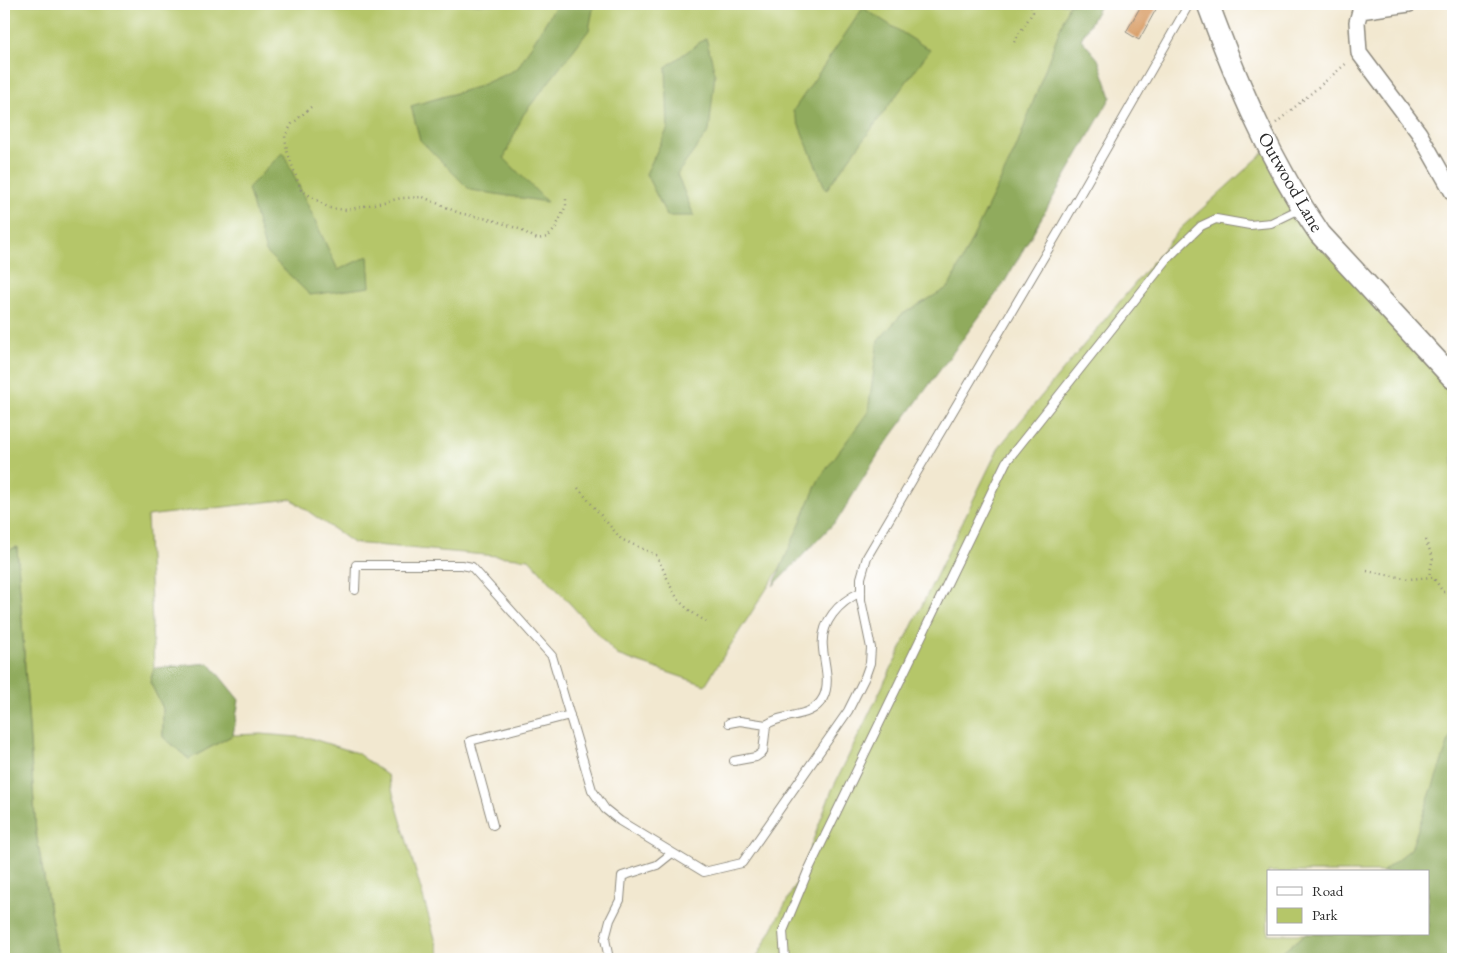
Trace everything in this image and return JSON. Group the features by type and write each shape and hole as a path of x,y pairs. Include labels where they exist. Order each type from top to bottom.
{"main road":[{"name":"Outwood Lane","path":"1208,4 1230,62 1262,134 1302,208 1320,234 1453,378"}],"street":[{"path":"1409,4 1357,8 1359,53 1419,133 1453,193"}],"lane":[{"path":"355,590 356,565 462,565 472,567 552,656 592,790 604,809 704,872 742,863 848,711 865,677 870,663 871,648 861,592 861,578 867,557 1059,231 1189,4"},
{"path":"785,959 783,931 808,872 1006,462 1169,257 1201,226 1208,221 1222,219 1250,225 1271,223 1302,208"},
{"path":"734,761 756,757 763,752 766,725 775,718 806,713 815,707 823,697 827,682 822,635 828,620 837,607 847,598 861,592"},
{"path":"493,826 470,741 570,715"},
{"path":"729,723 747,722 766,725"},
{"path":"609,959 605,939 610,920 620,900 622,876 657,865 672,853"}],"path":[{"path":"1014,42 1033,12 1030,4"},
{"path":"1262,134 1359,53"},
{"path":"311,107 292,124 285,136 287,151 301,190 329,208 346,210 402,198 423,197 459,213 493,220 519,229 537,239 548,237 555,229 566,206 566,196"},
{"path":"578,488 620,539 656,556 674,596 687,611 706,622"},
{"path":"1425,540 1433,558 1429,577"},
{"path":"1367,571 1409,579 1433,577 1444,592 1453,592"}],"green space":[{"path":"4,4 1101,4 1081,39 1001,213 821,504 705,685 617,655 529,559 353,543 291,499 147,516 154,668 150,682 163,708 163,737 189,759 233,735 261,734 310,738 357,753 388,776 441,959 63,959 56,945 36,833 17,547 4,552"},
{"path":"557,4 594,4 589,30 523,115 504,158 547,202 470,190 420,140 411,106 477,87 517,69"},
{"path":"1069,4 1101,4 1081,39 1098,59 1111,97 1004,283 879,453 838,519 773,586 819,479 868,412 878,341 901,315 949,287 1017,146"},
{"path":"863,8 930,50 826,190 793,111"},
{"path":"706,38 715,73 709,131 677,174 694,216 667,216 646,174 668,128 666,67"},
{"path":"1269,148 1302,208 1453,378 1453,959 756,959 798,880 832,790 999,447 1181,228"},
{"path":"283,152 338,270 368,256 370,287 310,295 266,252 248,188"},
{"path":"17,547 36,833 56,945 63,959 4,959 4,552"},
{"path":"209,663 239,700 233,735 189,759 163,737 163,708 150,682 154,668"},
{"path":"1453,729 1453,959 1274,959 1303,936 1430,936 1430,870 1385,870 1411,849"}],"building":[{"path":"1142,4 1159,4 1139,40 1126,32"}]}
